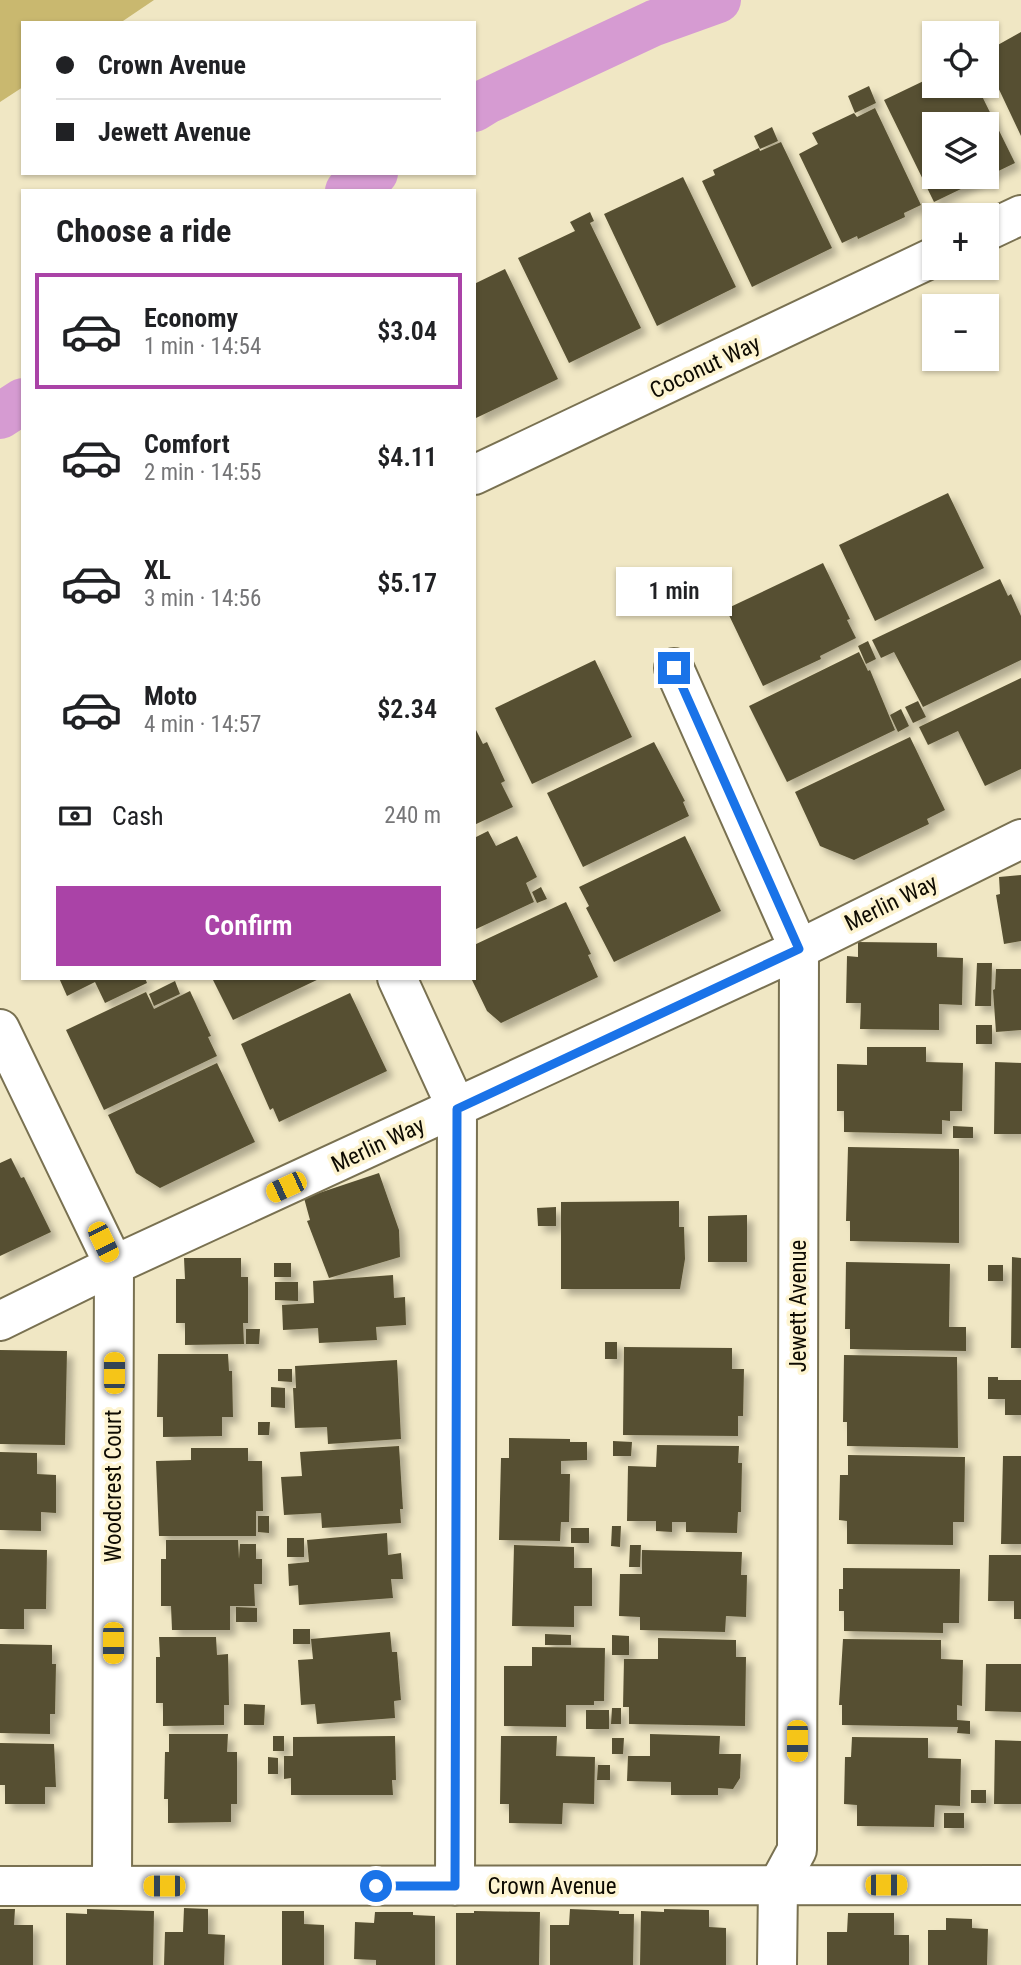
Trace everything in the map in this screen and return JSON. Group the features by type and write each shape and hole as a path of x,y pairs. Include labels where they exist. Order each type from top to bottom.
{"street":[{"path":"999,225 1021,215"},
{"name":"Coconut Way","path":"476,474 922,263"},
{"name":"Jewett Avenue","path":"674,668 799,949 797,1850 778,1885 777,1965"},
{"name":"Merlin Way","path":"0,1321 114,1265 799,949 1021,839"},
{"path":"398,980 457,1109 455,1886"},
{"name":"Woodcrest Court","path":"0,1029 114,1265 111,1886"},
{"name":"Crown Avenue","path":"0,1885 1021,1885"}],"shaded area":[{"path":"0,0 154,0 123,21 21,21 21,88 0,102"}],"building":[{"path":"1021,32 1021,136 999,89 999,44"},
{"path":"922,82 922,98 983,98 990,112 922,112 922,178 884,100"},
{"path":"869,86 876,103 855,113 848,96"},
{"path":"875,108 921,205 904,213 905,217 858,239 857,236 842,243 799,154 818,144 812,133 854,113 857,117"},
{"path":"772,127 778,141 760,149 754,136"},
{"path":"999,131 1015,163 999,170"},
{"path":"781,142 832,248 752,287 702,181 715,175 713,170 759,148 760,151"},
{"path":"683,177 736,287 657,326 604,214"},
{"path":"928,189 961,189 934,202"},
{"path":"590,212 594,221 590,223 641,328 569,363 518,258 575,231 570,222"},
{"path":"505,269 558,379 476,418 476,283"},
{"path":"948,493 984,568 875,621 839,545"},
{"path":"823,563 850,619 847,620 856,638 820,656 821,659 763,686 726,609"},
{"path":"1000,579 1008,596 1011,594 1021,616 1021,660 923,707 894,652 881,658 872,640"},
{"path":"868,641 876,659 866,664 858,646"},
{"path":"859,652 868,671 870,670 895,730 787,782 749,706"},
{"path":"595,660 632,737 532,784 495,708"},
{"path":"1021,678 1021,769 985,786 958,731 928,745 919,727"},
{"path":"918,701 926,717 913,723 905,707"},
{"path":"901,709 909,726 898,732 890,715"},
{"path":"476,730 483,744 487,742 505,781 501,783 513,807 476,824"},
{"path":"910,737 945,810 927,819 929,824 854,860 820,846 795,792"},
{"path":"654,742 685,801 683,802 689,816 583,867 547,793"},
{"path":"488,831 496,846 517,836 537,877 526,883 534,902 476,929 476,837"},
{"path":"685,836 721,911 614,962 586,908 589,906 579,887"},
{"path":"1021,875 1021,941 1004,944 996,895 1000,894 999,877"},
{"path":"541,887 547,899 537,903 532,892"},
{"path":"566,902 591,954 588,955 598,977 501,1023 487,1011 472,980 476,980 476,944"},
{"path":"858,942 937,943 937,957 963,958 962,1005 939,1004 939,1030 860,1029 861,1003 846,1003 847,956 858,957"},
{"path":"977,963 992,963 991,1006 975,1006"},
{"path":"996,969 1021,969 1021,1030 996,1032 993,990"},
{"path":"60,980 146,980 147,983 105,1003 95,982 67,996"},
{"path":"213,980 317,980 233,1020"},
{"path":"175,981 180,994 154,1006 149,994"},
{"path":"190,991 211,1036 208,1037 217,1056 104,1110 66,1030 146,992 154,1009"},
{"path":"350,993 387,1071 279,1122 273,1108 270,1110 241,1044"},
{"path":"976,1025 992,1025 992,1044 976,1044"},
{"path":"867,1047 926,1047 926,1062 963,1063 962,1111 950,1111 950,1121 942,1120 942,1134 844,1132 844,1111 837,1111 837,1064 867,1065"},
{"path":"995,1062 1021,1063 1021,1134 994,1134"},
{"path":"217,1063 255,1142 160,1188 136,1173 108,1115"},
{"path":"953,1126 973,1127 973,1138 953,1138"},
{"path":"848,1147 959,1149 959,1243 850,1241 850,1221 846,1221"},
{"path":"11,1158 21,1178 24,1177 51,1232 0,1256 0,1163"},
{"path":"379,1173 399,1230 400,1257 329,1278 307,1221 310,1220 304,1198"},
{"path":"679,1201 679,1227 684,1227 685,1259 680,1289 561,1289 561,1202"},
{"path":"556,1207 556,1226 538,1226 537,1208"},
{"path":"747,1215 747,1262 708,1262 708,1216"},
{"path":"1012,1257 1021,1258 1021,1348 1011,1348"},
{"path":"184,1258 241,1258 241,1277 248,1277 248,1323 243,1323 244,1344 185,1345 185,1323 176,1323 176,1279 185,1279"},
{"path":"846,1262 950,1264 949,1327 966,1327 966,1351 850,1349 850,1329 845,1329"},
{"path":"274,1263 291,1263 291,1277 274,1277"},
{"path":"988,1265 1003,1265 1003,1281 988,1281"},
{"path":"393,1275 394,1298 405,1297 406,1325 376,1327 377,1340 319,1343 318,1328 283,1330 282,1305 314,1303 313,1281"},
{"path":"275,1282 298,1282 298,1301 275,1300"},
{"path":"246,1329 260,1329 259,1344 246,1344"},
{"path":"605,1342 617,1342 617,1359 605,1359"},
{"path":"624,1347 732,1348 732,1369 744,1369 743,1416 738,1416 738,1436 623,1435"},
{"path":"0,1350 67,1351 65,1445 0,1444"},
{"path":"158,1354 228,1354 229,1371 232,1371 233,1417 222,1417 222,1436 163,1437 163,1417 157,1417"},
{"path":"844,1355 957,1357 958,1448 847,1446 847,1422 843,1422"},
{"path":"397,1360 401,1439 328,1444 327,1427 295,1428 295,1366"},
{"path":"278,1369 292,1369 292,1382 278,1381"},
{"path":"988,1377 1021,1380 1021,1415 1005,1415 1005,1399 988,1399"},
{"path":"271,1387 285,1388 285,1408 271,1407"},
{"path":"258,1422 270,1422 269,1435 258,1435"},
{"path":"509,1438 570,1439 570,1442 587,1442 587,1460 561,1461 561,1474 570,1474 569,1522 561,1522 560,1541 499,1540 501,1458 509,1458"},
{"path":"613,1441 632,1442 631,1456 613,1456"},
{"path":"657,1445 739,1446 738,1463 742,1463 741,1512 738,1512 737,1533 686,1532 686,1522 672,1522 672,1532 656,1531 656,1521 627,1521 628,1466 656,1467"},
{"path":"399,1446 403,1509 400,1509 401,1523 322,1528 321,1513 284,1515 281,1477 302,1476 300,1452"},
{"path":"191,1448 248,1448 248,1461 262,1461 263,1511 256,1511 256,1536 159,1536 156,1461 191,1460"},
{"path":"0,1452 37,1453 37,1474 56,1475 56,1513 41,1512 41,1531 0,1530"},
{"path":"848,1455 965,1457 964,1522 953,1522 953,1545 847,1544 847,1521 839,1520 840,1475 848,1475"},
{"path":"1003,1456 1021,1456 1021,1544 1001,1544"},
{"path":"258,1516 269,1516 269,1533 258,1532"},
{"path":"612,1526 621,1526 620,1547 611,1546"},
{"path":"571,1528 589,1528 589,1543 571,1543"},
{"path":"387,1533 388,1555 401,1553 403,1579 391,1579 393,1598 299,1605 298,1585 289,1586 288,1564 309,1562 307,1540"},
{"path":"287,1538 304,1538 304,1557 287,1557"},
{"path":"166,1540 238,1540 239,1559 240,1544 256,1544 256,1559 262,1559 262,1584 254,1584 255,1606 230,1606 230,1630 172,1630 171,1606 161,1606 161,1559 166,1559"},
{"path":"514,1545 574,1547 574,1568 592,1568 592,1606 574,1606 574,1627 512,1626"},
{"path":"630,1545 641,1545 640,1567 629,1567"},
{"path":"0,1549 47,1550 46,1609 24,1609 24,1629 0,1629"},
{"path":"642,1550 742,1552 741,1575 747,1575 746,1617 726,1616 725,1632 640,1630 640,1617 619,1616 620,1574 642,1574"},
{"path":"989,1555 1021,1555 1021,1619 1014,1619 1014,1601 988,1601"},
{"path":"843,1568 960,1569 959,1623 943,1623 943,1633 844,1631 844,1611 839,1611"},
{"path":"236,1607 257,1608 257,1622 236,1622"},
{"path":"293,1629 310,1629 310,1644 293,1644"},
{"path":"390,1632 392,1652 397,1652 401,1700 394,1701 395,1718 317,1724 315,1704 301,1705 298,1660 313,1659 311,1639"},
{"path":"545,1634 571,1635 571,1645 545,1645"},
{"path":"612,1635 629,1636 629,1655 612,1655"},
{"path":"159,1637 216,1637 217,1655 228,1654 229,1705 224,1705 224,1725 163,1726 163,1703 156,1703"},
{"path":"658,1638 736,1640 736,1657 746,1657 745,1726 629,1724 629,1707 623,1707 624,1659 658,1659"},
{"path":"843,1639 941,1640 941,1659 963,1660 962,1706 957,1705 957,1720 970,1721 970,1734 957,1733 958,1727 842,1725 842,1705 839,1705"},
{"path":"0,1644 52,1645 52,1664 56,1664 55,1714 50,1714 50,1734 0,1733"},
{"path":"532,1647 605,1648 604,1701 594,1701 594,1705 566,1705 566,1727 504,1726 504,1666 532,1666"},
{"path":"986,1664 1021,1664 1021,1712 985,1711"},
{"path":"244,1704 265,1705 264,1725 244,1725"},
{"path":"612,1708 621,1708 621,1724 611,1724"},
{"path":"586,1710 609,1710 609,1729 586,1729"},
{"path":"169,1734 228,1734 227,1752 237,1752 237,1804 231,1804 231,1822 168,1823 168,1799 164,1799 165,1752 169,1752"},
{"path":"650,1734 720,1736 719,1754 741,1754 740,1778 733,1789 718,1788 718,1795 671,1795 671,1782 627,1781 628,1756 650,1756"},
{"path":"273,1736 284,1736 284,1751 273,1751"},
{"path":"395,1736 396,1780 392,1780 393,1795 291,1795 291,1778 284,1779 284,1756 293,1756 293,1737"},
{"path":"501,1736 557,1736 556,1756 595,1757 594,1804 563,1803 562,1824 509,1823 509,1804 500,1804"},
{"path":"852,1737 928,1738 928,1758 961,1759 960,1806 935,1805 934,1827 857,1826 857,1805 844,1804 845,1757 851,1757"},
{"path":"612,1738 624,1738 623,1754 612,1754"},
{"path":"995,1740 1021,1741 1021,1804 994,1804"},
{"path":"0,1743 54,1744 56,1787 45,1787 45,1804 5,1804 5,1785 0,1785"},
{"path":"268,1757 278,1758 278,1774 268,1774"},
{"path":"598,1765 610,1765 610,1780 597,1780"},
{"path":"971,1790 986,1790 986,1803 971,1803"},
{"path":"944,1813 964,1813 964,1828 944,1828"},
{"path":"184,1908 208,1909 208,1934 225,1935 224,1965 164,1965 165,1932 183,1932"},
{"path":"0,1909 15,1909 14,1925 33,1925 33,1965 0,1965"},
{"path":"87,1909 154,1911 153,1965 66,1965 66,1913 87,1914"},
{"path":"570,1909 634,1914 633,1965 550,1965 550,1925 569,1925"},
{"path":"664,1909 709,1910 709,1927 726,1928 726,1965 640,1965 641,1911 664,1912"},
{"path":"282,1911 304,1911 304,1924 324,1925 324,1965 282,1965"},
{"path":"375,1912 413,1912 413,1915 435,1916 435,1965 376,1965 376,1960 354,1959 355,1922 374,1923"},
{"path":"540,1912 539,1965 456,1965 456,1913"},
{"path":"848,1913 894,1913 894,1935 909,1935 909,1965 827,1965 827,1932 847,1932"},
{"path":"946,1918 972,1919 972,1928 988,1929 987,1965 928,1965 928,1930 946,1930"}],"waterway":[{"path":"476,108 654,23 718,0"},
{"path":"351,189 372,175"},
{"path":"0,416 21,402"}],"route":[{"path":"376,1886 455,1886 457,1109 799,949 674,668"}]}
